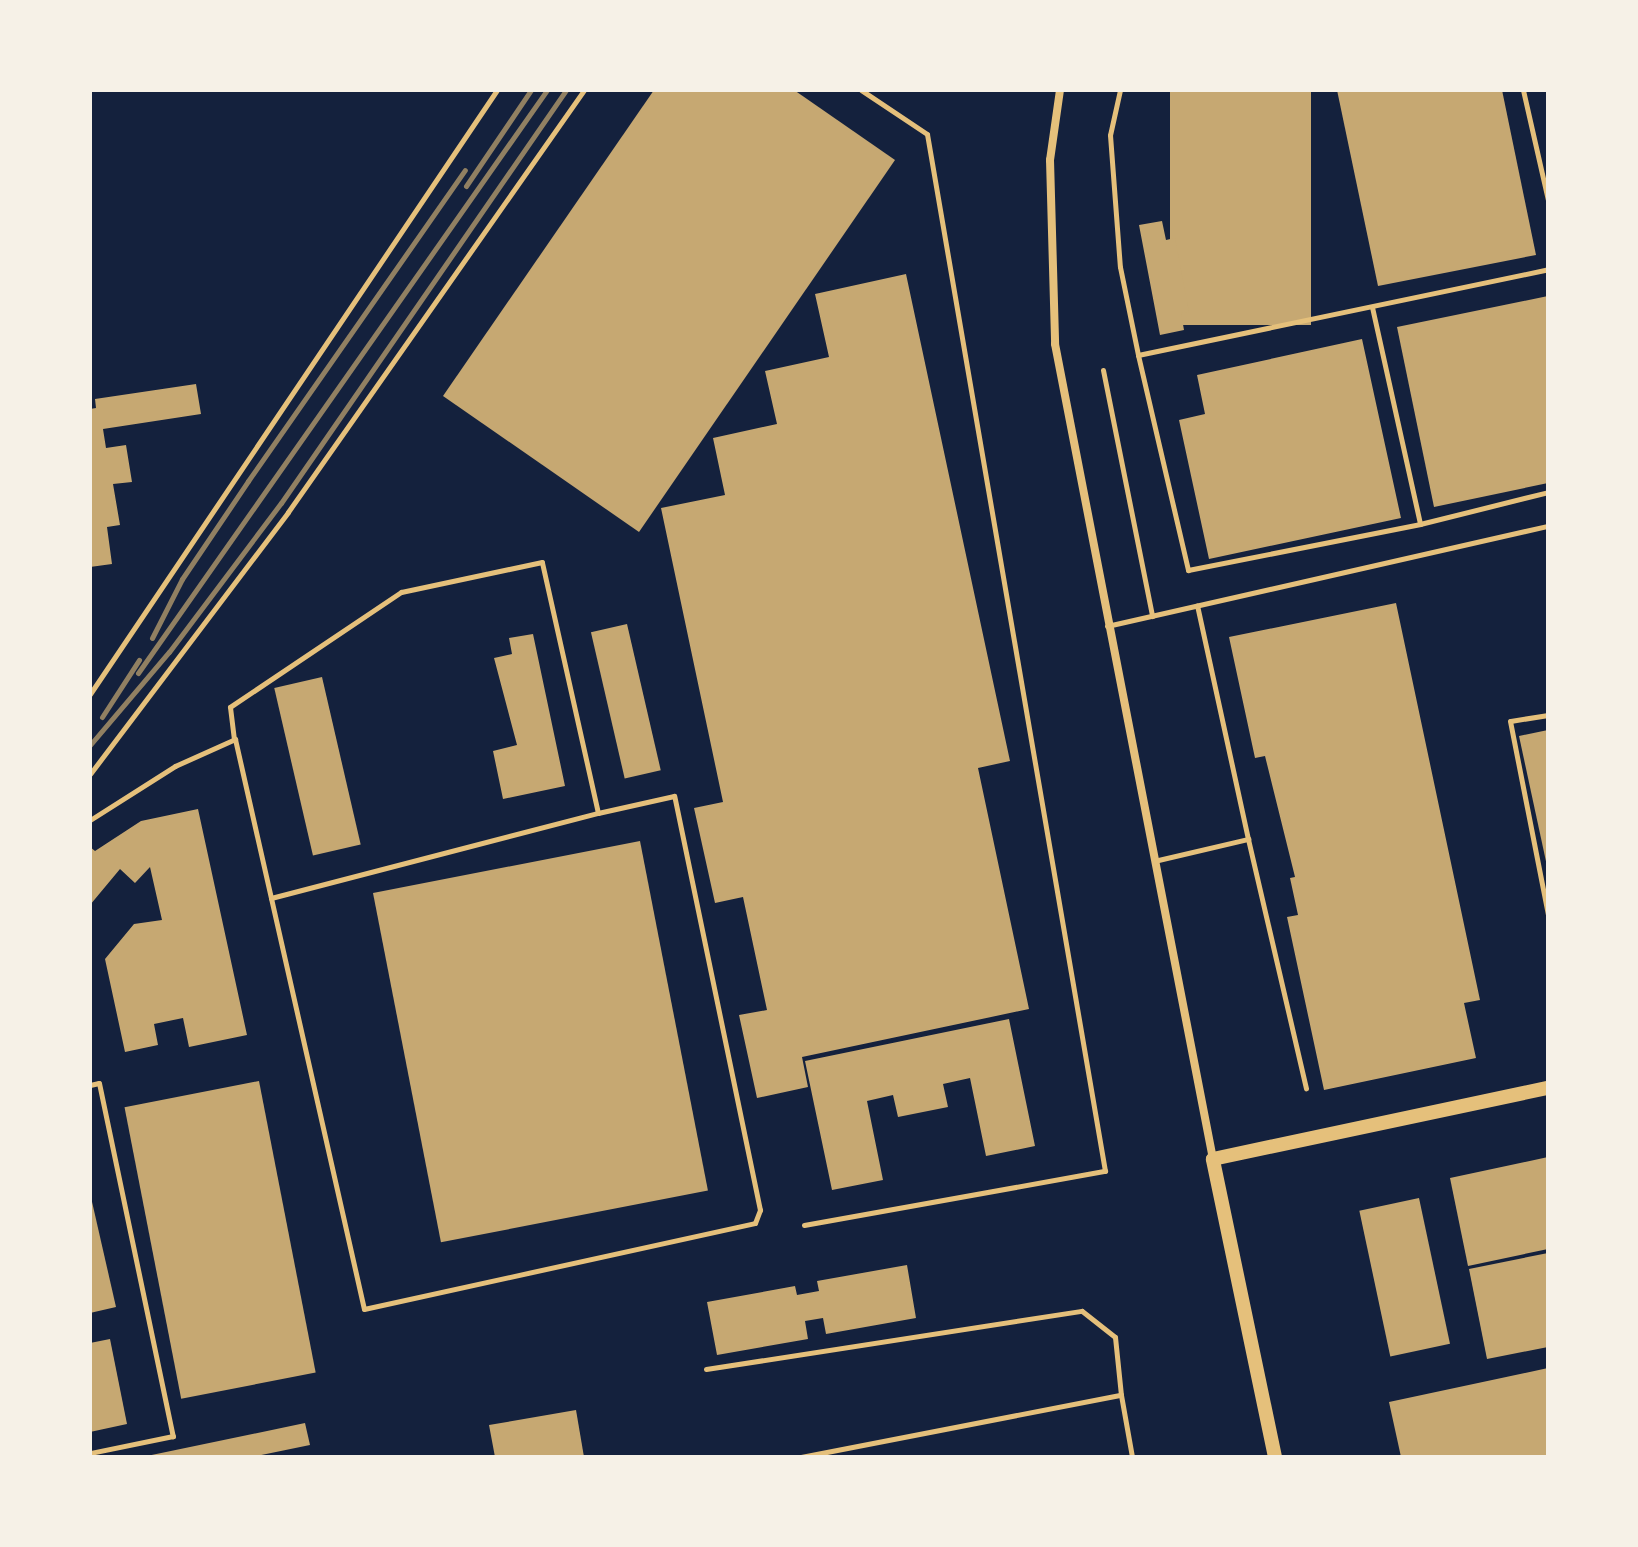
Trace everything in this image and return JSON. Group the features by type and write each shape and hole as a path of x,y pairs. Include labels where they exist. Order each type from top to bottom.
{"street":[{"path":"1060,90 1050,160 1055,344 1106,627 1275,1457"},
{"path":"1213,1159 1548,1088"}],"lane":[{"path":"90,694 497,90"},
{"path":"90,774 288,512 584,90"},
{"path":"804,1225 1105,1171 927,134 861,90"},
{"path":"1120,90 1110,135 1120,267 1188,570 1420,524 1548,492"},
{"path":"1523,90 1548,200"},
{"path":"1138,355 1548,269"},
{"path":"1372,307 1420,524"},
{"path":"1103,370 1152,616"},
{"path":"1106,627 1548,526"},
{"path":"271,898 674,796 760,1210 755,1223 741,1229 364,1309 234,739 230,707 401,592 542,562 598,813"},
{"path":"1197,606 1306,1088"},
{"path":"1548,715 1510,721 1548,914"},
{"path":"90,820 175,766 234,739"},
{"path":"1153,861 1248,839"},
{"path":"90,1085 99,1083 173,1436 90,1453"},
{"path":"706,1369 1082,1311 1115,1337 1132,1457"},
{"path":"801,1457 1121,1395"}],"building":[{"path":"654,90 794,90 895,160 639,532 443,396"},
{"path":"1170,90 1311,90 1311,325 1170,325"},
{"path":"1337,90 1502,90 1536,255 1378,286"},
{"path":"1162,221 1166,240 1175,238 1189,312 1181,313 1184,330 1160,335 1139,225"},
{"path":"906,274 1010,761 978,768 1029,1009 802,1057 808,1087 757,1098 739,1015 767,1010 743,897 715,903 694,808 723,802 661,508 725,495 713,438 777,424 765,371 829,357 815,294"},
{"path":"1548,296 1548,483 1434,507 1397,327"},
{"path":"1362,339 1401,518 1209,559 1179,420 1205,414 1197,375"},
{"path":"196,384 201,414 103,429 106,448 126,445 132,482 113,484 120,525 107,527 112,564 90,567 90,409 96,408 95,399"},
{"path":"1396,603 1480,1000 1464,1003 1476,1058 1324,1090 1287,917 1298,915 1290,878 1295,877 1265,756 1255,758 1229,637"},
{"path":"627,624 661,770 625,778 591,632"},
{"path":"533,634 565,786 503,799 493,751 517,745 494,658 512,654 509,638"},
{"path":"322,677 361,845 313,856 274,688"},
{"path":"1548,730 1548,866 1547,866 1519,736"},
{"path":"198,809 247,1035 189,1047 183,1018 154,1024 158,1045 125,1052 105,959 134,924 162,920 150,867 135,883 120,869 90,905 90,847 95,851 141,821"},
{"path":"640,841 708,1190 441,1242 373,893"},
{"path":"1009,1019 1035,1146 986,1156 970,1078 943,1084 948,1107 898,1117 893,1095 867,1101 883,1180 832,1190 805,1061"},
{"path":"259,1081 316,1373 181,1399 125,1107"},
{"path":"1548,1157 1548,1249 1468,1266 1450,1178"},
{"path":"90,1193 116,1307 90,1313"},
{"path":"1419,1198 1450,1344 1390,1356 1359,1211"},
{"path":"1548,1253 1548,1347 1487,1359 1469,1269"},
{"path":"907,1265 916,1318 826,1334 823,1318 805,1321 808,1339 717,1355 707,1302 795,1286 797,1295 819,1291 817,1281"},
{"path":"110,1339 127,1424 90,1432 90,1343"},
{"path":"1548,1368 1548,1457 1401,1457 1389,1402"},
{"path":"576,1410 584,1457 495,1457 489,1425"},
{"path":"305,1423 310,1445 252,1457 142,1457"}],"railway":[{"path":"466,186 531,90"},
{"path":"138,673 547,90"},
{"path":"90,745 169,652 281,503 566,90"},
{"path":"152,638 182,579 465,170"},
{"path":"102,717 139,660"}]}
